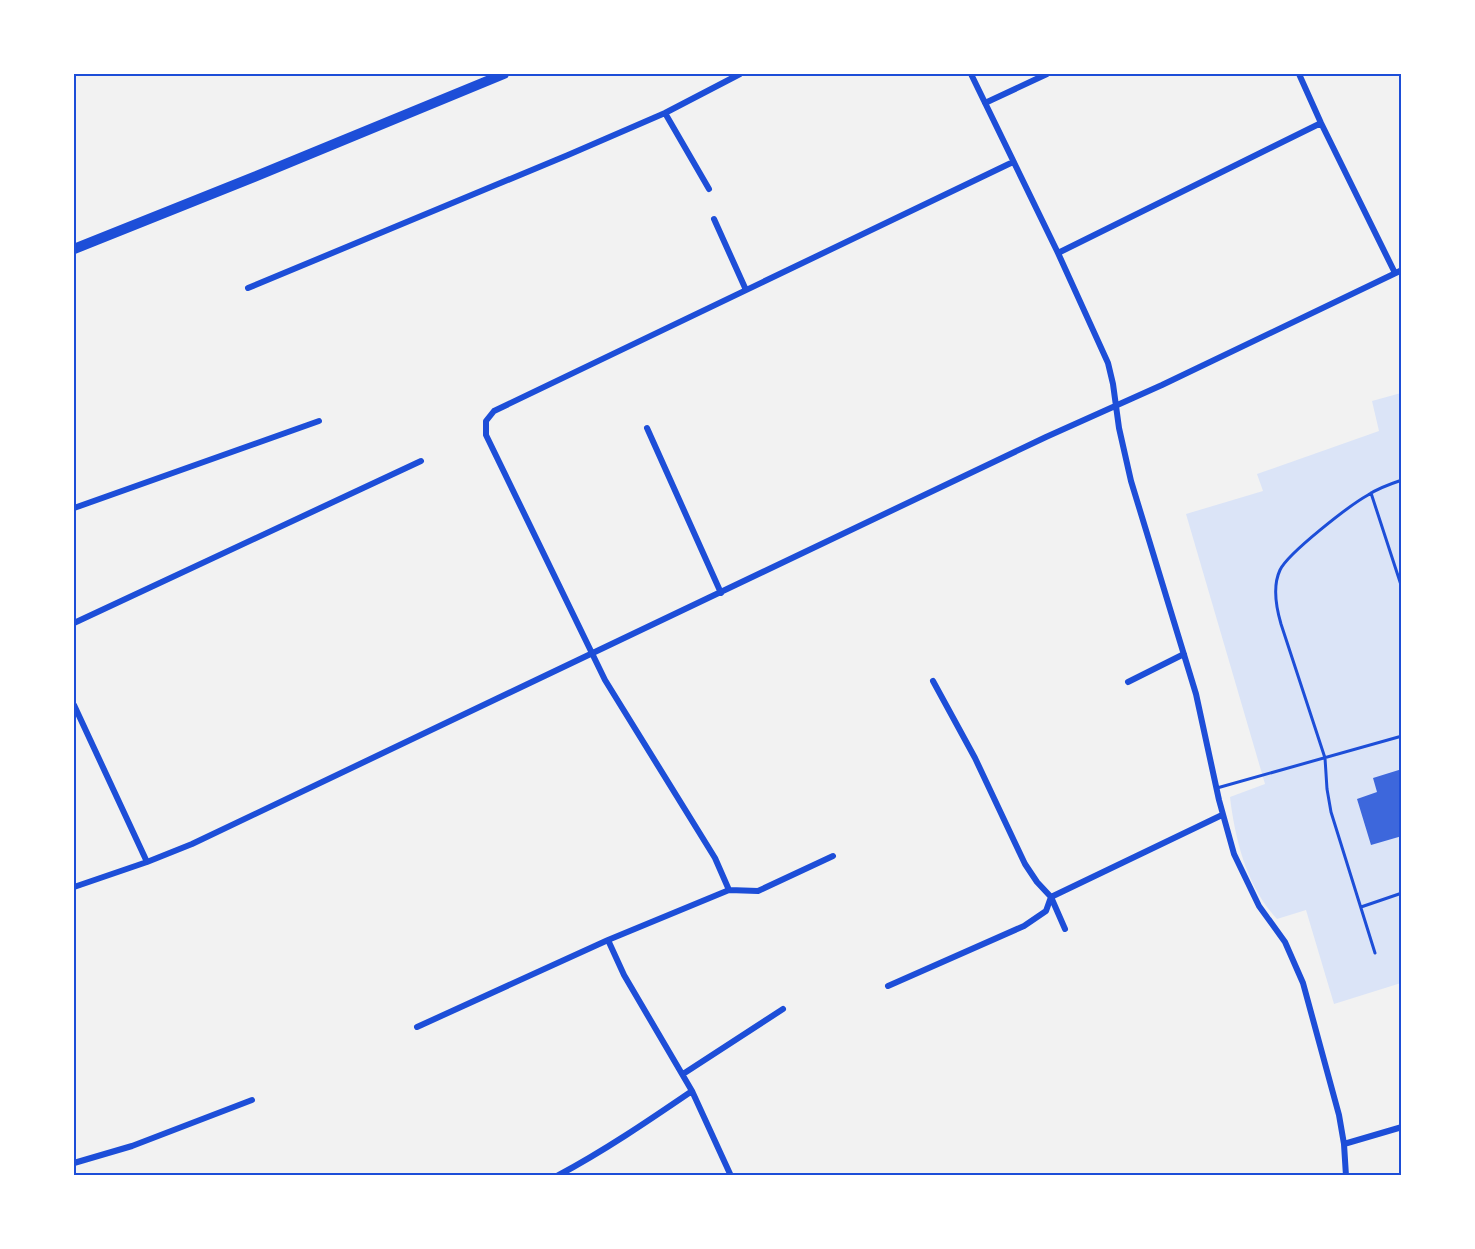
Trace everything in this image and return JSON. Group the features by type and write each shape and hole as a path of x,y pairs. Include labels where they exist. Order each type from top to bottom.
{"main road":[{"path":"74,249 244,182 504,74"}],"street":[{"path":"248,288 353,243 491,189 665,112 740,74"},
{"path":"971,74 1058,253 1108,363 1131,481 1196,694 1222,815 1245,880 1259,906 1285,942 1303,983 1339,1114 1346,1176"},
{"path":"985,103 1047,74"},
{"path":"74,887 192,844 1398,272 1321,123 1299,74"},
{"path":"665,112 709,189"},
{"path":"1058,253 1321,123"},
{"path":"729,890 716,858 628,718 592,654 486,435 486,421 494,411 1013,162"},
{"path":"714,219 746,290"},
{"path":"74,508 319,421"},
{"path":"647,428 721,593"},
{"path":"74,623 421,461"},
{"path":"1128,682 1184,654"},
{"path":"933,681 975,758 1025,864 1051,897 1065,929"},
{"path":"74,705 147,862"},
{"path":"888,986 1024,926 1046,911 1051,897 1222,815"},
{"path":"417,1027 608,940 729,890 758,891 834,856"},
{"path":"608,940 624,975 692,1091 731,1176"},
{"path":"683,1074 783,1010"},
{"path":"556,1176 589,1159 692,1091"},
{"path":"74,1163 132,1146 252,1100"},
{"path":"1344,1144 1401,1127"}],"lane":[{"path":"1375,953 1331,812 1325,758 1278,616 1275,586 1280,570 1289,557 1358,501 1401,480"},
{"path":"1371,493 1401,588"},
{"path":"1217,788 1401,736"},
{"path":"1361,907 1401,894"}],"shaded area":[{"path":"1401,393 1401,983 1334,1004 1306,910 1277,919 1250,878 1239,846 1230,797 1265,784 1186,514 1263,491 1257,474 1379,431 1372,401"}],"building":[{"path":"1402,769 1402,836 1371,845 1357,799 1377,792 1373,778"}]}
